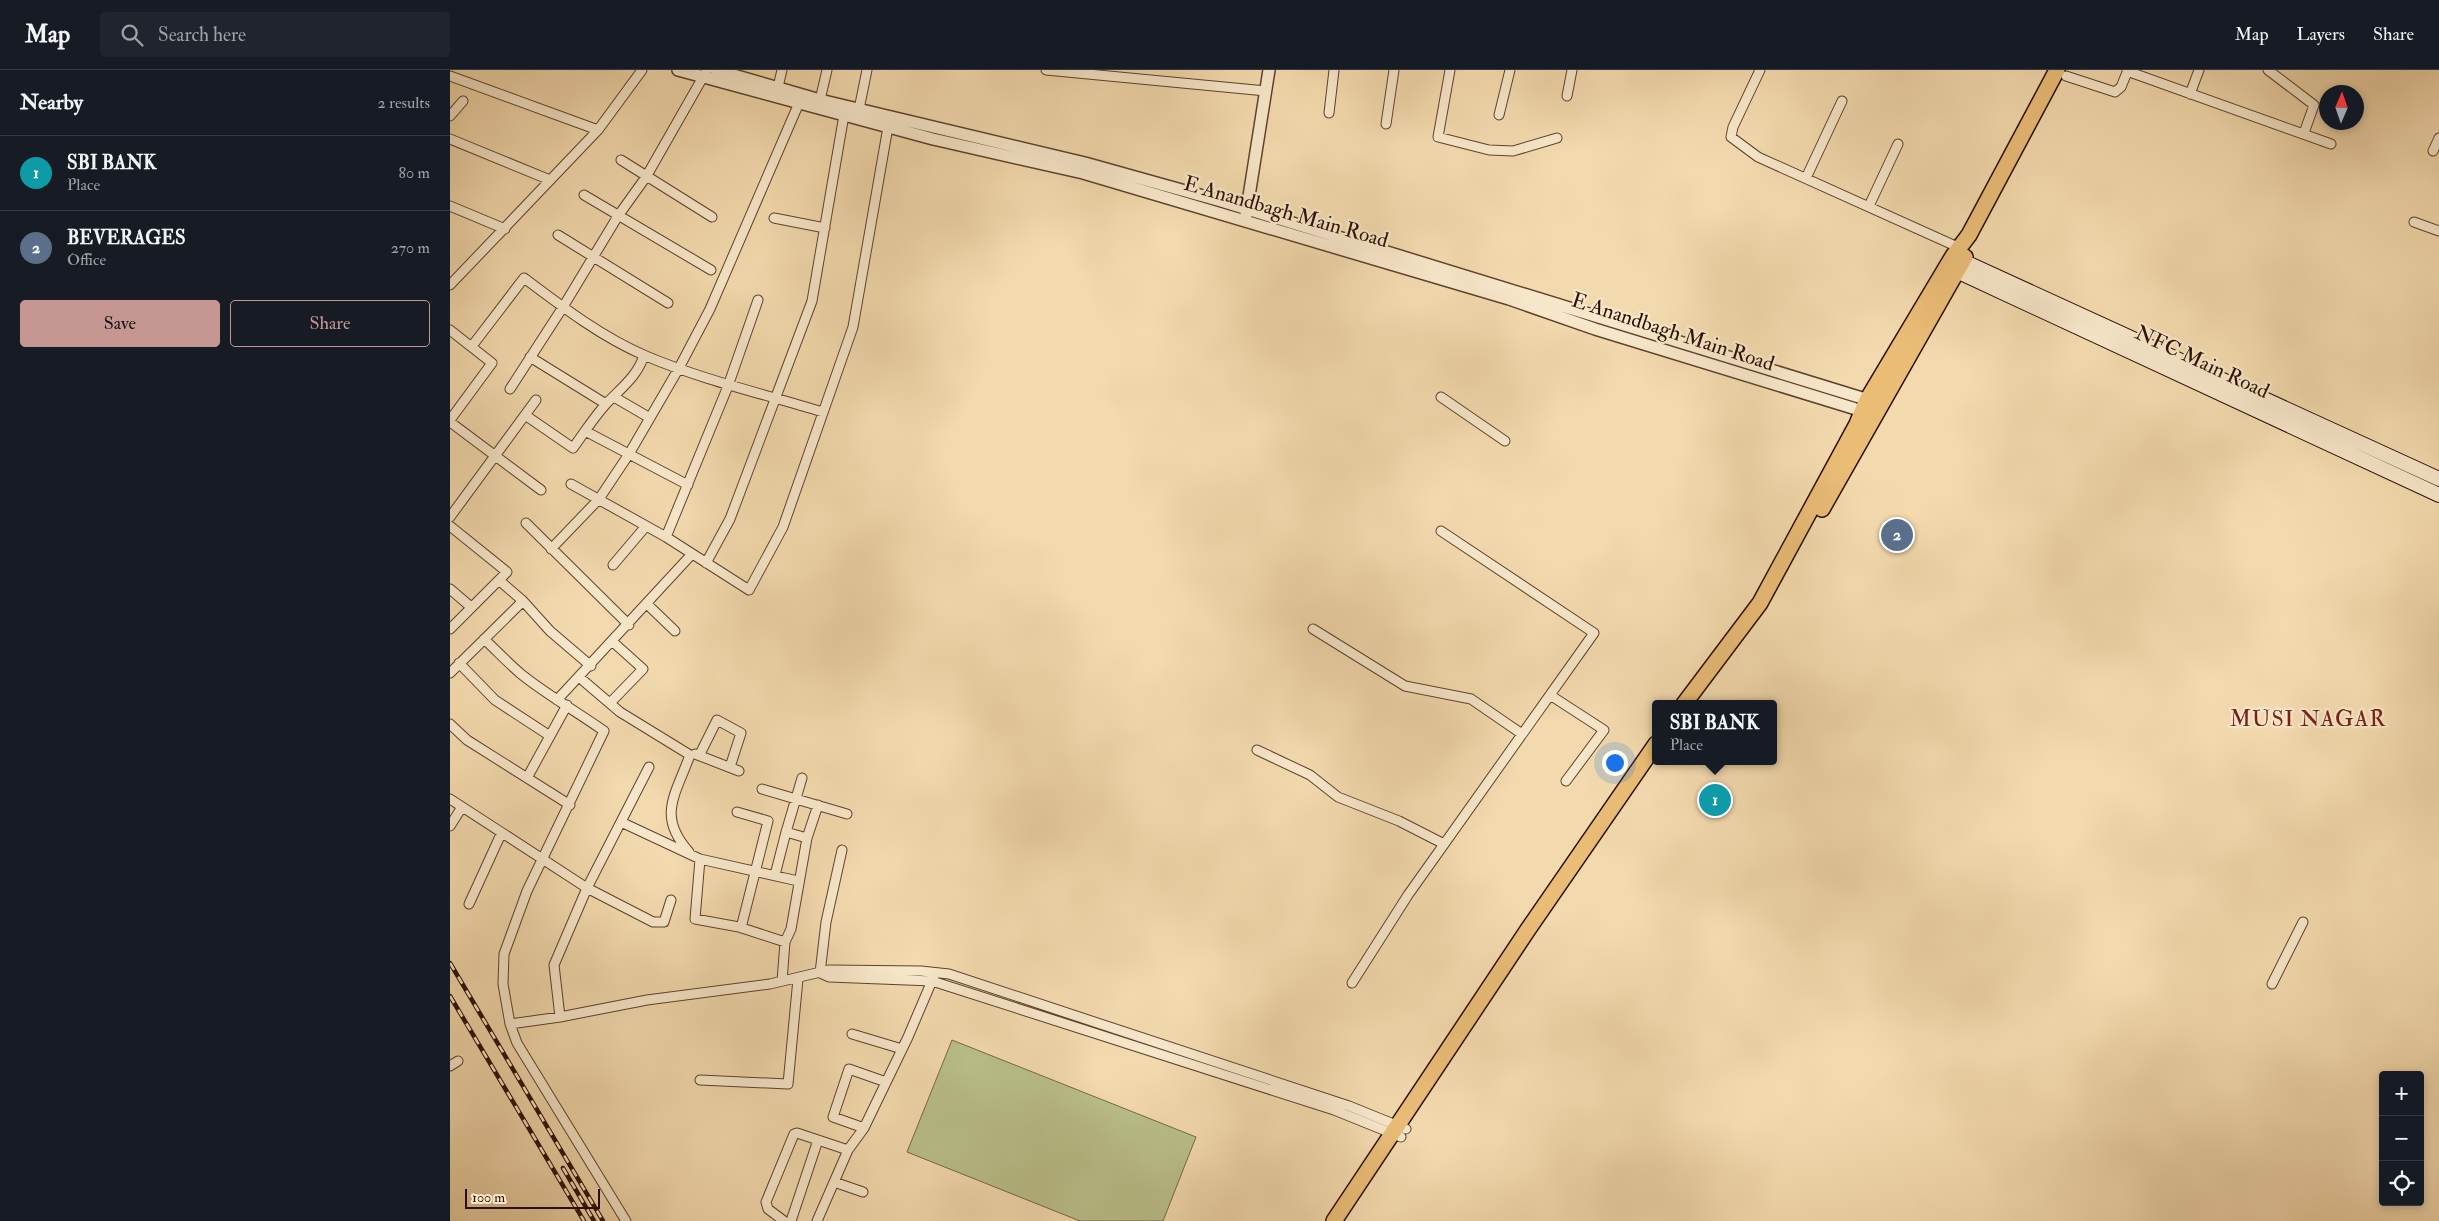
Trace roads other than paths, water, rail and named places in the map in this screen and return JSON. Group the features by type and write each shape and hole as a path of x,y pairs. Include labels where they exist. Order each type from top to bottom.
{"main road":[{"path":"1687,700 1760,603 2064,72"},
{"name":"NFC Main Road","path":"1956,261 2439,479"},
{"name":"NFC Main Road","path":"1956,261 2439,495"},
{"path":"1699,700 1769,609 1825,502 1871,408"},
{"path":"1334,1221 1399,1131 1652,750"},
{"path":"1522,946 1652,764"},
{"path":"1346,1221 1399,1131"}],"street":[{"path":"450,285 598,130 642,70"},
{"name":"E Anandbagh Main Road","path":"678,70 706,74 799,104 844,115 858,114 1085,164 1509,299 1595,329 1871,408"},
{"path":"778,87 782,70"},
{"path":"820,100 827,70"},
{"path":"858,114 867,70"},
{"path":"1046,70 1091,72 1266,91"},
{"path":"1246,214 1269,70"},
{"path":"1329,113 1334,70"},
{"path":"1386,124 1394,70"},
{"path":"1450,70 1438,138 1490,150 1513,151 1557,138"},
{"path":"1499,115 1510,70"},
{"path":"1567,96 1572,70"},
{"path":"1760,70 1733,127 1731,137 1758,156 1869,206 1956,261"},
{"path":"2064,72 2115,92 2121,87 2128,70 2331,144"},
{"path":"2190,94 2199,70"},
{"path":"2268,70 2314,105 2304,133"},
{"name":"E Anandbagh Main Road","path":"720,71 820,100 888,127 1083,172 1246,214"},
{"path":"510,389 563,307 592,256 646,177 706,74"},
{"path":"451,77 598,130"},
{"path":"450,116 463,101"},
{"path":"1806,178 1842,102"},
{"path":"551,549 599,499 629,454 680,368 710,309 799,104"},
{"path":"706,564 730,519 812,301 844,115"},
{"path":"571,484 646,526 749,590 783,527 853,327 888,127"},
{"path":"2433,151 2439,138"},
{"path":"450,139 550,180"},
{"path":"1869,206 1898,144"},
{"path":"620,160 712,217"},
{"path":"584,196 711,270"},
{"path":"450,206 505,229"},
{"path":"774,218 825,228"},
{"path":"2414,222 2439,231"},
{"path":"558,235 668,304"},
{"path":"450,271 460,275"},
{"path":"472,346 524,278 563,307 644,355 728,386 823,412"},
{"path":"666,538 728,386 758,300"},
{"path":"450,330 492,362 450,421 541,490"},
{"path":"525,415 573,448 606,404 641,365 644,355"},
{"path":"530,357 606,404"},
{"path":"614,397 650,418"},
{"path":"1441,397 1505,441"},
{"path":"450,518 536,400"},
{"path":"585,431 688,485"},
{"path":"526,523 629,626"},
{"path":"613,564 646,526"},
{"path":"450,629 507,572 451,528"},
{"path":"1352,983 1408,895 1594,633 1441,531"},
{"path":"557,700 629,626 692,554"},
{"path":"500,580 523,600 550,631 591,666"},
{"path":"450,588 471,607"},
{"path":"450,672 523,600"},
{"path":"648,605 676,631"},
{"path":"1313,629 1405,686 1471,699 1522,734"},
{"path":"484,639 520,673 604,731 543,862 527,891 504,954 503,984 510,1024 517,1043 626,1221"},
{"path":"610,703 643,668 613,642"},
{"path":"459,663 495,700 550,736"},
{"path":"579,677 610,703 690,755 700,754 739,771"},
{"path":"1550,695 1604,730 1566,781"},
{"path":"527,778 567,705"},
{"path":"700,754 717,720 741,732 730,767"},
{"path":"450,724 466,740 570,805"},
{"path":"1258,750 1310,775 1338,797 1398,821 1444,844"},
{"path":"689,852 674,833 670,817 677,788 690,755"},
{"path":"560,1017 554,965 587,888 649,767"},
{"path":"775,876 794,798 802,778"},
{"path":"762,789 847,814"},
{"path":"450,799 543,862 587,888 653,922 664,922 671,900"},
{"path":"782,981 785,942 791,929 807,838 818,805"},
{"path":"450,826 462,807"},
{"path":"738,812 768,821 741,928"},
{"path":"621,822 689,852 700,859 798,881"},
{"path":"786,832 807,838"},
{"path":"468,904 502,834"},
{"path":"820,973 826,922 842,850"},
{"path":"700,859 695,919 741,928 785,942"},
{"path":"2272,984 2303,922"},
{"path":"510,1024 560,1017 647,1000 798,979 820,973 829,977 934,976 1144,1043 1399,1131"},
{"path":"817,1221 848,1150 864,1128 934,976"},
{"path":"700,1080 788,1084 798,979"},
{"path":"852,1034 902,1049"},
{"path":"864,1128 832,1117 849,1070 886,1082"},
{"path":"784,1221 768,1209 766,1202 793,1136 797,1133 848,1150"},
{"path":"791,1221 818,1140"},
{"path":"834,1182 863,1192"}],"railway":[{"path":"450,963 603,1221"},
{"path":"450,996 584,1221"},
{"path":"563,1168 594,1221"}],"place":[{"name":"BEVERAGES","path":"1897,535"},
{"name":"SBI BANK","path":"1715,800"}],"district":[{"name":"MUSI NAGAR","path":"2308,719"}]}
